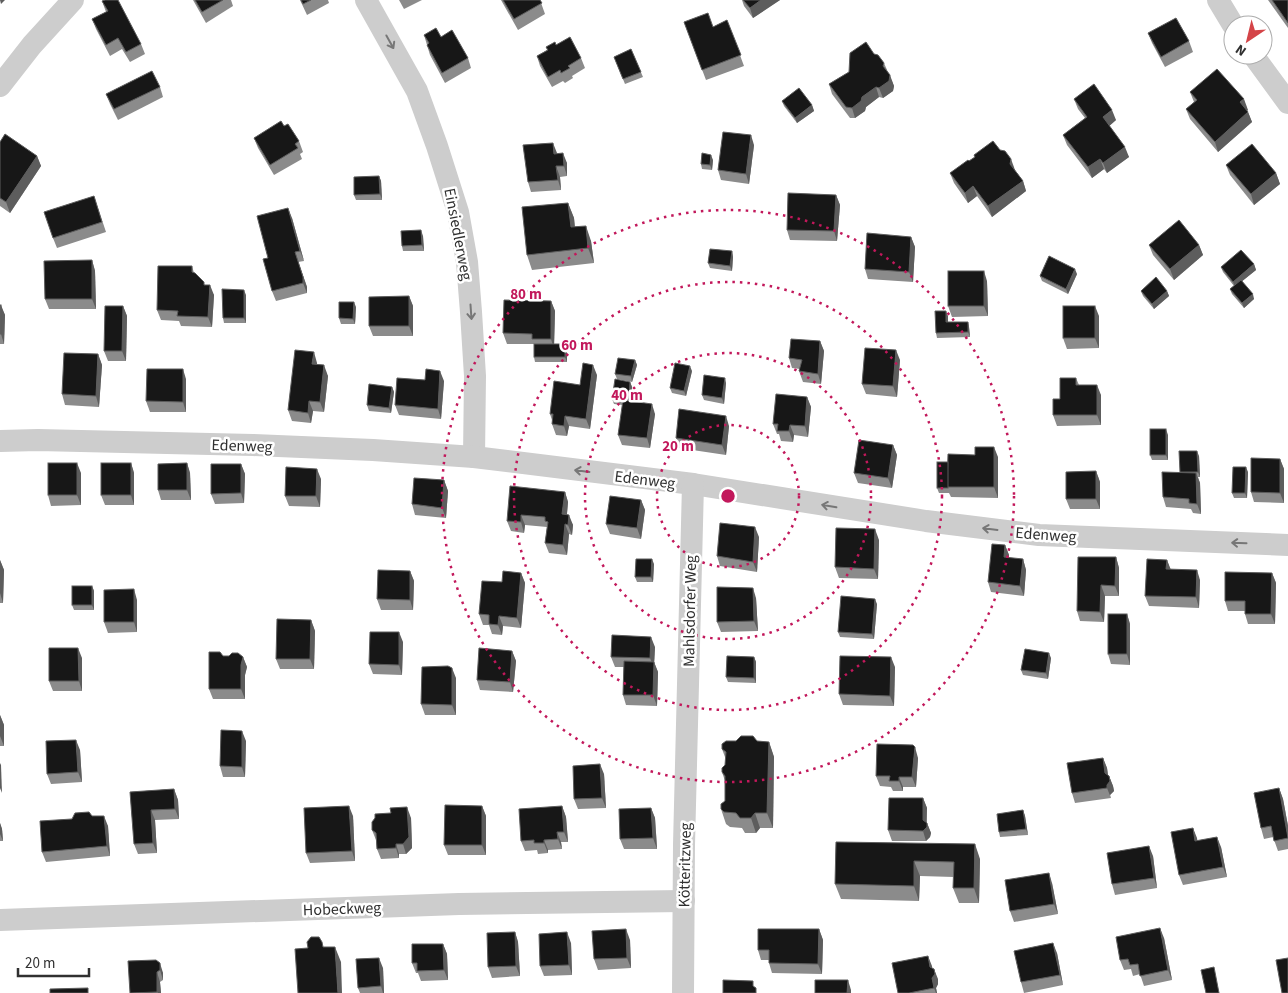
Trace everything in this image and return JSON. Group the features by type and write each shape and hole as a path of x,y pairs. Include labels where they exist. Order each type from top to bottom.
{"street":[{"path":"0,86 32,45 74,0"},
{"name":"Einsiedlerweg","path":"366,0 417,92 446,172 458,212 467,262 471,312 475,376 474,457"},
{"path":"1218,0 1228,15"},
{"path":"1260,65 1288,103"},
{"name":"Edenweg","path":"0,441 38,440 253,445 373,450 474,457 692,484 926,521 1039,535 1288,544"},
{"name":"Mahlsdorfer Weg","path":"686,738 692,484"},
{"name":"Kötteritzweg","path":"683,993 686,738"},
{"name":"Hobeckweg","path":"0,920 449,904 684,901"}],"building":[{"path":"118,0 141,44 126,52 118,38 106,45 92,19 108,11 102,1"},
{"path":"195,0 223,0 202,12"},
{"path":"301,0 311,0 303,4"},
{"path":"503,0 540,0 542,3 514,19"},
{"path":"743,0 761,0 750,8"},
{"path":"1272,0 1288,0 1288,23"},
{"path":"708,13 713,27 727,20 741,55 702,70 684,22"},
{"path":"1176,18 1189,41 1161,57 1148,33"},
{"path":"436,28 441,37 452,30 468,58 442,73 427,45 429,43 424,35"},
{"path":"570,37 581,58 568,66 570,68 561,73 560,70 548,77 537,56 548,50 546,47 555,42 556,45"},
{"path":"866,42 874,54 878,55 884,63 883,66 890,75 889,81 862,97 861,101 852,108 846,107 829,84 849,72 850,53"},
{"path":"631,49 641,72 623,79 614,57"},
{"path":"1217,69 1244,99 1240,102 1248,112 1215,142 1186,109 1197,100 1190,92"},
{"path":"152,71 160,87 114,109 106,94"},
{"path":"1094,84 1112,110 1103,117 1125,147 1103,163 1100,159 1088,167 1063,135 1087,117 1074,99"},
{"path":"799,88 812,105 795,118 782,101"},
{"path":"281,121 284,126 288,124 299,141 295,144 298,148 270,165 254,138"},
{"path":"723,132 751,135 746,174 718,170"},
{"path":"5,134 37,156 6,202 0,198 0,142"},
{"path":"993,141 1011,159 1010,164 1023,181 988,206 973,186 965,193 950,173 975,157 974,155"},
{"path":"553,143 554,154 563,153 564,166 556,166 558,180 528,182 523,145"},
{"path":"1252,144 1276,173 1251,194 1226,165"},
{"path":"702,153 711,155 710,165 701,164"},
{"path":"379,176 380,194 354,195 354,177"},
{"path":"788,193 836,195 834,231 787,230"},
{"path":"94,196 102,222 53,238 44,212"},
{"path":"568,203 571,227 586,226 588,248 527,255 522,207"},
{"path":"288,208 300,251 295,252 303,283 272,291 263,259 268,258 257,216"},
{"path":"1179,220 1199,245 1170,269 1149,245"},
{"path":"421,230 422,245 402,246 401,231"},
{"path":"867,233 911,237 909,272 865,269"},
{"path":"710,249 732,251 730,266 708,263"},
{"path":"1241,250 1254,264 1233,282 1221,267"},
{"path":"1049,256 1075,269 1066,289 1040,276"},
{"path":"92,260 92,299 45,299 44,261"},
{"path":"158,266 192,266 192,272 204,282 204,285 210,285 208,317 177,316 178,311 157,310"},
{"path":"948,271 984,271 984,306 948,306"},
{"path":"1156,277 1167,291 1152,304 1141,291"},
{"path":"1241,280 1253,294 1242,303 1230,289"},
{"path":"222,289 244,290 244,318 223,318"},
{"path":"409,296 409,326 369,326 369,297"},
{"path":"504,300 551,301 551,339 532,339 532,334 503,333"},
{"path":"339,302 354,302 353,319 339,318"},
{"path":"1,305 1,334 0,334"},
{"path":"105,306 123,306 122,351 104,351"},
{"path":"1063,306 1095,306 1095,338 1063,338"},
{"path":"935,311 946,311 946,322 968,322 968,332 936,333"},
{"path":"791,339 820,341 818,374 799,371 802,360 789,358"},
{"path":"534,344 565,344 565,357 534,357"},
{"path":"865,348 896,350 893,386 862,384"},
{"path":"295,350 314,352 312,364 324,365 320,402 309,401 308,413 288,410"},
{"path":"64,353 98,354 96,396 62,394"},
{"path":"618,358 635,360 631,376 615,374"},
{"path":"583,363 593,365 586,419 565,416 564,426 552,424 553,414 550,414 554,381 580,385"},
{"path":"675,363 690,366 684,391 670,388"},
{"path":"147,369 183,369 183,402 146,401"},
{"path":"426,369 440,371 438,409 395,405 397,378 425,380"},
{"path":"704,375 725,378 722,398 702,395"},
{"path":"1060,378 1076,378 1076,385 1097,385 1097,415 1053,415 1053,399 1060,399"},
{"path":"615,379 630,382 629,401 612,399"},
{"path":"369,384 392,387 389,408 367,405"},
{"path":"776,394 807,397 805,426 790,425 789,431 777,431 778,424 773,424"},
{"path":"623,400 652,404 647,438 618,435"},
{"path":"679,409 726,416 722,445 676,438"},
{"path":"1150,429 1166,429 1166,455 1150,455"},
{"path":"859,440 893,445 888,478 854,473"},
{"path":"975,447 994,447 994,487 947,487 948,454 975,455"},
{"path":"1179,451 1197,451 1198,472 1180,472"},
{"path":"1251,458 1280,459 1280,493 1251,492"},
{"path":"937,462 948,462 948,488 937,488"},
{"path":"48,463 77,463 77,495 48,495"},
{"path":"101,463 131,463 131,495 101,495"},
{"path":"187,463 187,490 158,490 158,464"},
{"path":"211,464 241,464 241,493 211,494"},
{"path":"286,467 317,469 316,496 285,496"},
{"path":"1233,467 1246,467 1245,493 1232,493"},
{"path":"1096,471 1096,499 1066,499 1066,472"},
{"path":"1162,472 1196,473 1197,504 1189,503 1189,499 1163,497"},
{"path":"414,478 444,480 442,508 412,504"},
{"path":"510,486 565,492 562,514 569,515 568,525 565,524 563,545 545,543 548,522 545,521 545,517 521,515 521,522 507,521"},
{"path":"610,496 641,500 637,528 606,524"},
{"path":"720,523 755,527 753,562 717,556"},
{"path":"836,528 875,529 874,569 835,567"},
{"path":"992,544 1005,545 1004,557 1023,559 1020,586 988,582"},
{"path":"1078,557 1116,557 1115,586 1101,585 1100,612 1077,611"},
{"path":"636,559 652,559 651,577 635,577"},
{"path":"1147,559 1167,560 1166,569 1197,570 1196,597 1145,596"},
{"path":"378,570 410,571 410,600 377,599"},
{"path":"503,571 521,573 517,618 499,616 498,625 489,624 489,615 479,614 482,581 502,582"},
{"path":"1225,572 1272,573 1271,614 1245,614 1245,601 1225,601"},
{"path":"72,586 92,586 92,605 72,605"},
{"path":"717,587 753,588 754,621 717,622"},
{"path":"134,589 134,622 104,622 104,590"},
{"path":"841,596 875,599 872,634 838,632"},
{"path":"1108,614 1127,614 1127,654 1108,654"},
{"path":"277,619 311,620 310,659 276,659"},
{"path":"370,632 399,632 399,665 369,664"},
{"path":"612,635 651,637 650,658 611,657"},
{"path":"49,648 78,648 79,681 49,681"},
{"path":"479,648 512,651 510,682 477,680"},
{"path":"1025,649 1049,653 1046,673 1021,670"},
{"path":"209,652 220,652 223,656 238,653 243,657 241,689 209,689"},
{"path":"727,656 754,657 754,678 726,677"},
{"path":"840,656 891,657 890,696 839,694"},
{"path":"624,661 654,662 653,695 623,695"},
{"path":"448,666 452,668 452,705 421,704 422,667"},
{"path":"221,730 242,731 242,767 220,766"},
{"path":"741,736 753,736 757,741 769,742 767,813 755,813 751,818 740,818 736,813 724,812 721,809 721,804 725,801 725,776 722,768 725,765 726,752 722,749 722,744 726,741 736,741"},
{"path":"76,740 78,772 47,774 46,741"},
{"path":"877,744 913,745 915,747 912,777 899,777 899,781 889,781 890,776 876,776"},
{"path":"1103,758 1105,773 1109,776 1110,781 1107,788 1072,793 1067,763"},
{"path":"600,764 602,798 574,799 573,766"},
{"path":"1279,788 1288,838 1274,841 1271,826 1261,828 1254,793"},
{"path":"174,789 175,809 151,810 153,843 134,844 130,792"},
{"path":"889,798 923,798 923,820 927,823 927,827 923,831 888,830"},
{"path":"445,805 482,806 482,845 444,845"},
{"path":"349,806 352,851 306,853 304,808"},
{"path":"562,806 564,832 557,832 558,839 544,840 544,843 534,843 534,840 521,841 519,809"},
{"path":"407,807 409,837 403,844 396,844 396,848 377,849 376,833 372,830 375,814 391,813 390,808"},
{"path":"651,808 653,838 620,839 619,809"},
{"path":"1023,810 1026,829 999,832 997,814"},
{"path":"89,812 92,816 104,816 107,846 42,852 40,821 72,819 75,813"},
{"path":"1193,828 1195,841 1217,837 1223,867 1179,875 1171,832"},
{"path":"836,842 975,844 974,888 953,888 954,862 914,861 914,886 835,884"},
{"path":"1149,846 1154,878 1112,884 1107,853"},
{"path":"1049,873 1054,904 1010,911 1005,880"},
{"path":"1160,928 1168,970 1140,976 1138,964 1130,965 1128,959 1120,960 1116,937"},
{"path":"626,929 627,958 594,959 592,931"},
{"path":"758,929 819,929 818,964 769,963 769,950 758,950"},
{"path":"515,932 516,966 488,967 487,933"},
{"path":"567,932 569,965 540,966 539,934"},
{"path":"311,937 319,937 323,947 335,947 338,993 298,993 295,949 308,948 307,942"},
{"path":"1053,943 1060,975 1021,982 1014,951"},
{"path":"412,944 443,944 444,970 417,971 417,963 412,963"},
{"path":"928,956 930,967 934,969 935,974 932,978 934,988 909,993 898,993 892,963"},
{"path":"379,958 381,986 358,988 356,959"},
{"path":"1288,958 1288,993 1282,993 1276,960"},
{"path":"156,960 160,963 160,970 157,972 157,992 130,993 128,961"},
{"path":"1214,967 1219,993 1206,993 1201,970"},
{"path":"723,980 753,981 756,993 723,993"},
{"path":"815,980 848,980 847,993 815,993"},
{"path":"88,988 88,993 50,993 50,989"}]}
